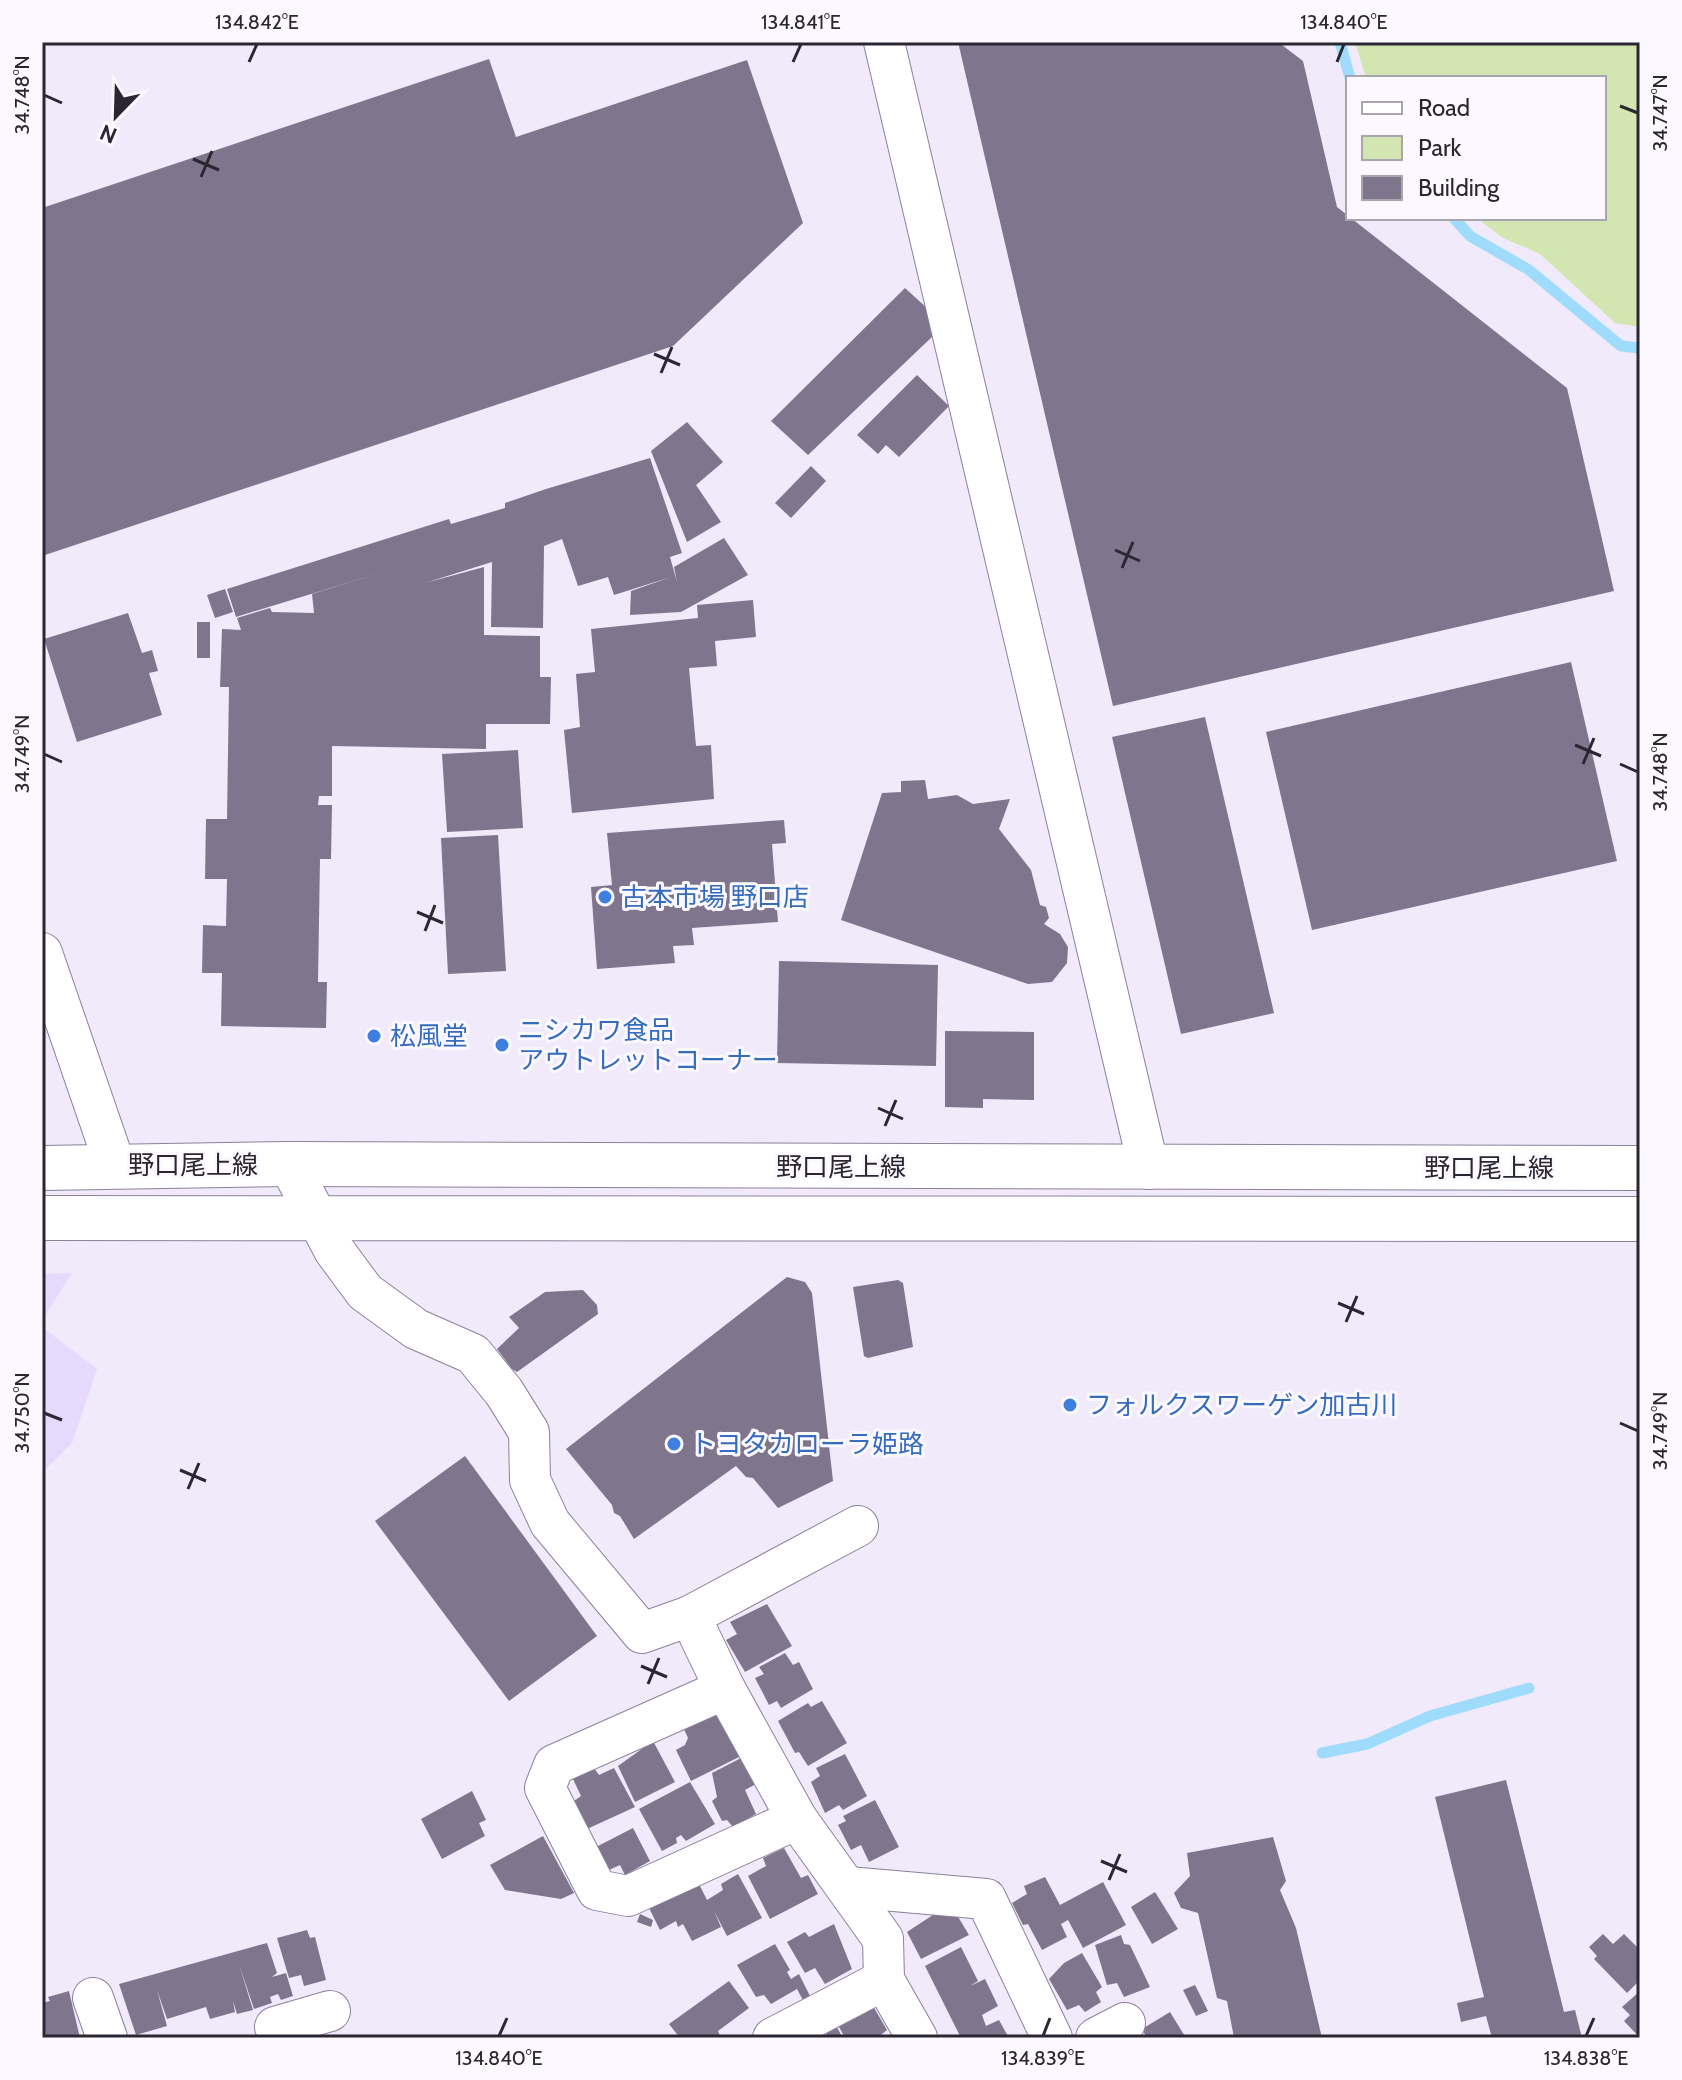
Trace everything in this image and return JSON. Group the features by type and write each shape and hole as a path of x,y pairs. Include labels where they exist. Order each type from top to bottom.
{"main road":[{"name":"野口尾上線","path":"42,1168 289,1164 1149,1169 1640,1168"},
{"name":"野口尾上線","path":"42,1218 1640,1219"}],"street":[{"path":"884,42 1149,1169"},
{"path":"42,953 115,1165"},
{"path":"289,1164 334,1250 365,1292 416,1329 473,1354 504,1392 529,1432 530,1480 550,1523 642,1633 690,1616 858,1526"},
{"path":"690,1616 725,1689 797,1819 883,1939 884,1980 917,2038"},
{"path":"725,1689 554,1765 545,1788 597,1890 628,1896 797,1819"},
{"path":"848,1887 986,1899 1052,2038"},
{"path":"773,2038 884,1980"},
{"path":"93,1998 107,2038"},
{"path":"265,2034 330,2011"}],"shaded area":[{"path":"72,1273 42,1320 42,1274"},
{"path":"42,1327 97,1369 72,1443 42,1473"}],"green space":[{"path":"1355,42 1640,42 1640,327 1615,323 1540,254 1503,238 1480,220 1606,220 1606,76 1365,76"}],"building":[{"path":"958,42 1278,42 1303,61 1337,207 1346,214 1346,220 1354,220 1567,388 1614,591 1113,706"},
{"path":"489,59 516,137 747,60 803,223 673,346 42,556 42,208"},
{"path":"905,288 928,309 934,335 808,455 771,421"},
{"path":"917,375 949,406 899,457 886,445 878,454 857,435"},
{"path":"687,422 723,462 696,485 721,522 687,542 651,451"},
{"path":"650,458 682,553 670,557 677,582 674,567 724,538 748,575 681,612 630,615 631,591 671,577 614,595 608,577 578,586 562,539 544,546 543,628 491,627 492,562 425,583 484,567 484,635 540,636 540,677 551,677 550,724 486,724 486,749 332,746 332,796 319,796 318,805 332,805 331,859 320,859 318,982 327,982 326,1028 221,1026 222,973 202,973 203,925 226,926 227,879 205,879 206,819 227,819 229,687 220,687 222,629 241,630 237,618 270,608 272,612 314,613 312,594 386,571 236,617 227,589 449,519 451,524 505,508 505,503"},
{"path":"811,466 826,481 791,518 775,503"},
{"path":"225,589 233,612 215,618 207,595"},
{"path":"753,600 756,637 715,641 717,666 689,668 696,746 711,745 714,799 572,813 564,730 580,727 576,674 595,672 591,629 698,618 697,605"},
{"path":"128,613 142,653 152,650 158,671 149,673 162,715 77,742 44,639"},
{"path":"197,622 210,622 210,658 197,658"},
{"path":"1571,662 1617,861 1312,930 1266,732"},
{"path":"1205,717 1274,1013 1181,1034 1112,737"},
{"path":"518,750 523,828 447,832 442,754"},
{"path":"925,780 928,799 957,795 973,804 1010,799 999,829 1031,870 1040,905 1046,907 1049,918 1044,924 1060,934 1068,947 1067,963 1052,982 1028,984 841,920 882,793 901,792 901,781"},
{"path":"784,820 786,843 772,844 778,922 692,928 694,945 673,946 675,963 597,969 591,887 612,885 607,833"},
{"path":"498,835 506,971 448,974 441,838"},
{"path":"779,961 938,965 936,1066 777,1063"},
{"path":"945,1031 1034,1032 1034,1100 983,1099 983,1108 945,1107"},
{"path":"787,1277 805,1282 812,1293 833,1481 778,1508 753,1478 746,1477 736,1466 634,1539 620,1516 614,1513 612,1505 566,1449"},
{"path":"898,1280 903,1283 913,1347 868,1358 864,1356 853,1287"},
{"path":"583,1290 597,1305 598,1314 517,1372 512,1369 497,1349 519,1328 509,1317 545,1292"},
{"path":"465,1456 597,1636 509,1701 375,1521"},
{"path":"767,1604 792,1646 745,1672 726,1640 737,1634 730,1622"},
{"path":"785,1653 793,1665 799,1662 813,1689 781,1708 777,1701 769,1705 755,1678 764,1674 759,1667"},
{"path":"822,1701 847,1743 808,1766 799,1752 795,1753 778,1721 808,1703 811,1707"},
{"path":"715,1710 741,1756 691,1781 676,1750 685,1745 688,1738 683,1727"},
{"path":"653,1741 675,1782 635,1802 618,1766"},
{"path":"845,1754 867,1796 843,1810 839,1805 825,1813 811,1782 820,1776 816,1768"},
{"path":"741,1758 756,1784 745,1790 756,1814 733,1827 727,1820 722,1821 712,1801 717,1797 712,1773"},
{"path":"594,1768 599,1775 614,1768 635,1807 587,1829 574,1801 581,1796 572,1777"},
{"path":"1506,1780 1564,2012 1575,2010 1582,2038 1492,2038 1486,2016 1461,2022 1457,2003 1484,1997 1435,1797"},
{"path":"690,1782 715,1824 686,1841 681,1835 676,1838 677,1843 662,1851 639,1809"},
{"path":"472,1791 486,1820 479,1823 485,1836 442,1859 421,1819"},
{"path":"875,1800 899,1847 869,1862 861,1845 851,1850 838,1825 846,1821 843,1816"},
{"path":"633,1828 650,1861 625,1875 620,1865 609,1870 596,1847"},
{"path":"543,1836 574,1893 561,1899 505,1890 490,1865"},
{"path":"1273,1837 1286,1881 1280,1890 1296,1928 1322,2038 1234,2038 1227,2001 1217,1998 1198,1913 1181,1908 1174,1893 1190,1876 1187,1853"},
{"path":"784,1848 801,1878 808,1875 818,1894 770,1919 748,1876 766,1866 763,1858"},
{"path":"738,1874 762,1918 727,1936 714,1911 721,1927 692,1941 683,1924 678,1927 676,1921 660,1930 648,1906 699,1884 707,1900 723,1890 721,1884"},
{"path":"1045,1877 1060,1905 1103,1882 1126,1925 1083,1948 1068,1920 1061,1924 1067,1937 1042,1950 1028,1924 1023,1925 1012,1903 1027,1894 1024,1886"},
{"path":"1155,1892 1178,1929 1152,1944 1131,1907"},
{"path":"942,1909 954,1910 969,1935 921,1959 907,1932"},
{"path":"640,1914 653,1920 651,1927 637,1922"},
{"path":"834,1924 852,1969 825,1984 815,1968 805,1973 787,1942 805,1932 809,1937"},
{"path":"307,1930 310,1938 315,1937 326,1980 304,1986 301,1975 289,1978 277,1938"},
{"path":"1603,1934 1613,1944 1624,1934 1640,1950 1640,1980 1627,1993 1594,1959 1597,1956 1589,1947"},
{"path":"1121,1935 1124,1944 1130,1945 1150,1987 1124,1997 1117,1983 1107,1985 1095,1945"},
{"path":"267,1943 277,1973 272,1977 286,1973 293,1996 281,2000 278,1994 270,1997 272,2003 254,2009 239,1964 253,2010 237,2014 233,2001 235,2012 210,2019 206,2007 167,2019 157,1990 167,2026 136,2035 119,1984"},
{"path":"775,1944 790,1970 787,1972 791,1979 799,1974 812,2000 805,2004 797,1989 771,2004 764,1995 756,1997 737,1965"},
{"path":"961,1947 978,1981 970,1986 985,1979 998,2006 982,2015 986,2026 999,2020 1009,2038 961,2038 925,1966"},
{"path":"1082,1953 1102,1987 1096,1992 1101,2002 1085,2012 1079,2005 1067,2010 1049,1979 1064,1963"},
{"path":"729,1981 749,2008 718,2031 721,2038 680,2038 669,2024"},
{"path":"1195,1985 1208,2011 1196,2016 1183,1990"},
{"path":"69,1991 80,2038 42,2038 42,2003 50,2001 48,1997"},
{"path":"1640,1991 1640,2038 1624,2021 1630,2015 1622,2007"},
{"path":"873,2006 887,2030 877,2038 845,2038 838,2025"},
{"path":"1170,2012 1186,2038 1147,2038 1142,2029"},
{"path":"835,2024 843,2038 829,2038 824,2030"}],"waterway":[{"path":"1340,42 1349,76"},
{"path":"1456,220 1470,236 1529,270 1621,346 1640,348"},
{"path":"1322,1753 1367,1744 1430,1716 1529,1688"}],"place":[{"name":"古本市場 野口店","path":"605,897"},
{"name":"松風堂","path":"374,1036"},
{"name":"ニシカワ食品 アウトレットコーナー","path":"502,1045"},
{"name":"フォルクスワーゲン加古川","path":"1070,1405"},
{"name":"トヨタカローラ姫路","path":"674,1444"}]}
